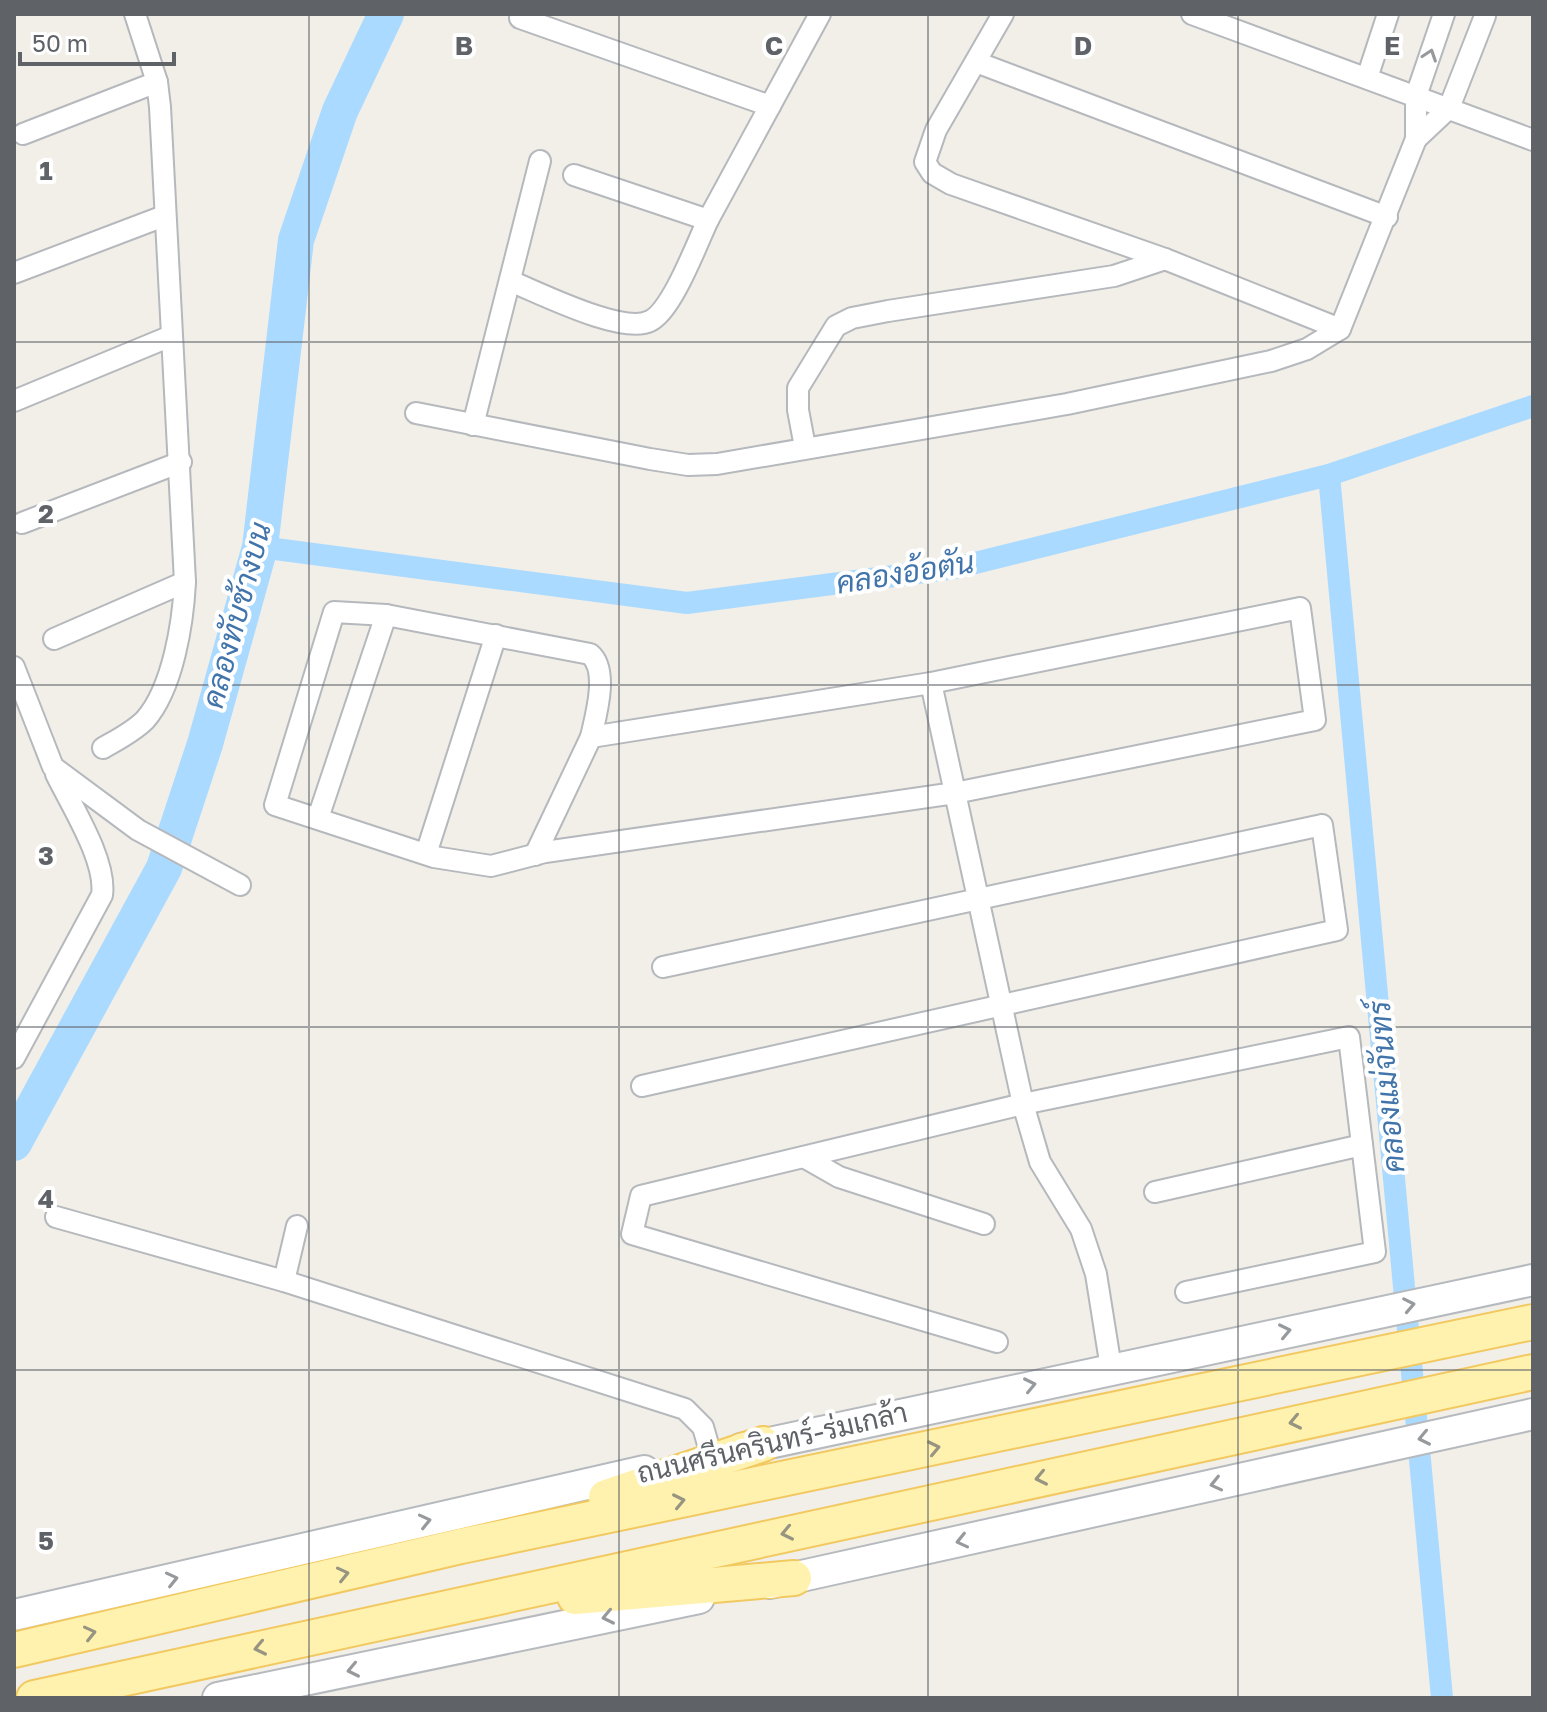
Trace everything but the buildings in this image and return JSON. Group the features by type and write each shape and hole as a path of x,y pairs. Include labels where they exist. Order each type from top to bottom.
{"main road":[{"name":"ถนนศรีนครินทร์-ร่มเกล้า","path":"14,1615 711,1455 1533,1280"},
{"name":"ถนนศรีนครินทร์-ร่มเกล้า","path":"14,1650 461,1546 1533,1322"},
{"path":"34,1698 1533,1372"},
{"path":"218,1698 794,1578 1533,1414"},
{"path":"461,1546 763,1444"},
{"path":"436,1610 794,1578"}],"street":[{"path":"103,748 146,718 157,699 183,621 185,582 181,462 157,82 135,14"},
{"path":"510,281 604,318 633,323 650,321 666,306 708,220 820,14"},
{"path":"1003,14 928,149 925,162 932,173 951,184 1165,259 1340,329"},
{"path":"1192,14 1533,140"},
{"path":"1367,78 1388,14"},
{"path":"416,413 688,465 717,464 1067,404 1271,361 1307,349 1340,329 1387,217 1416,139 1416,96 1444,14"},
{"path":"1416,139 1449,108 1485,16"},
{"path":"520,18 770,106"},
{"path":"976,62 1387,217"},
{"path":"23,134 157,82"},
{"path":"473,425 540,161"},
{"path":"574,175 708,220"},
{"path":"14,273 164,216"},
{"path":"805,447 798,410 798,388 836,326 852,318 888,311 1114,276 1165,259"},
{"path":"14,401 171,336"},
{"path":"22,523 181,462"},
{"path":"54,639 185,582"},
{"path":"535,855 591,737 599,673 596,659 584,652 386,615 334,612 275,805 426,854 491,866 535,855 955,793 1315,720 1300,608 931,683 591,737"},
{"path":"318,818 386,615"},
{"path":"426,854 496,635"},
{"path":"14,667 53,767 97,860 104,884 96,908 14,1058"},
{"path":"931,683 1023,1104 1040,1162 1081,1229 1096,1274 1111,1368"},
{"path":"53,767 138,830 240,885"},
{"path":"642,1086 1337,930 1322,825 663,967"},
{"path":"997,1342 632,1234 641,1196 1023,1104 1349,1037 1375,1252 1186,1292"},
{"path":"1155,1192 1362,1145"},
{"path":"804,1157 839,1177 984,1224"},
{"path":"56,1217 284,1281 685,1409 703,1427 711,1455"},
{"path":"284,1281 297,1226"}],"waterway":[{"name":"คลองทับช้างบน","path":"14,1143 164,868 205,744 260,547 296,240 340,111 386,14"},
{"name":"คลองอ้อตัน","path":"260,547 687,603 955,568 1329,475 1533,406"},
{"name":"คลองแม่จันทร์","path":"1329,475 1442,1698"}]}
